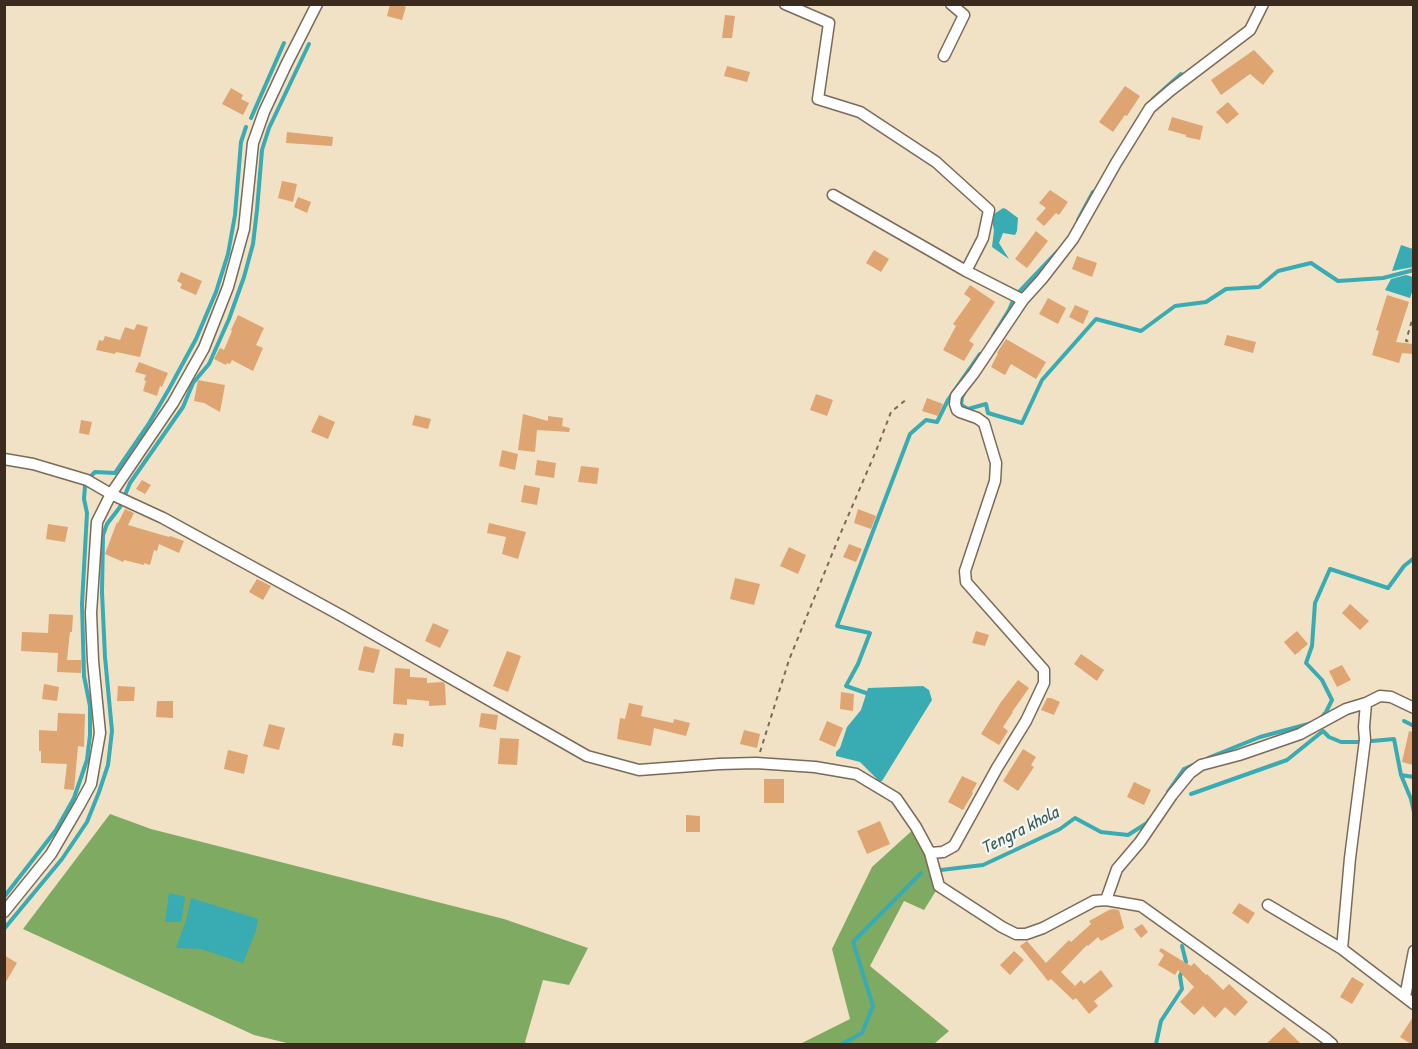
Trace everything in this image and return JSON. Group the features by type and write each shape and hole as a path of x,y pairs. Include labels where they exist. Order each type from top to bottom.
{"street":[{"path":"4,912 51,854 91,784 100,733 93,661 92,602 97,522 111,494 174,403 204,348 228,287 244,229 253,143 264,112 317,4"},
{"path":"785,4 829,23 818,99 860,111 936,162 989,210 983,238 966,271"},
{"path":"944,56 964,15 951,4"},
{"path":"930,853 943,852 954,846 997,768 1026,722 1044,683 1044,670 966,582 965,571 995,481 996,463 984,423 960,412 955,407 959,393 1023,300 1073,239 1150,108 1250,30 1263,4"},
{"path":"832,195 966,271 1023,300"},
{"path":"4,459 33,464 87,480 163,518 321,604 587,756 639,770 719,764 756,764 815,766 856,774 896,798 930,853 939,886 1002,927 1016,934 1026,934 1043,928 1094,901 1106,900 1141,906 1332,1044"},
{"path":"1106,900 1117,869 1140,842 1172,795 1190,773 1201,765 1239,755 1300,734 1346,709 1380,696 1391,697 1413,708"},
{"path":"1342,949 1350,858 1365,740 1366,703"},
{"path":"1268,905 1342,949 1409,1000"},
{"path":"1409,1000 1413,951"}],"path":[{"path":"1413,313 1406,341 1413,342"},
{"path":"756,764 789,660 830,557 891,412 908,398"}],"green space":[{"path":"110,814 151,829 504,919 588,948 569,985 543,980 525,1042 528,1044 291,1044 254,1035 23,929"},
{"path":"916,827 939,886 924,910 904,901 870,966 949,1031 934,1044 800,1044 850,1019 832,949 872,867"}],"water":[{"path":"1003,208 1018,218 1015,235 1003,233 999,243 1009,259 992,247 994,230 991,216"},
{"path":"1401,245 1413,249 1413,267 1392,271"},
{"path":"1406,275 1413,277 1410,298 1385,290 1391,279"},
{"path":"923,686 929,690 932,700 882,781 879,781 860,762 836,756 847,727 861,710 868,688"},
{"path":"169,893 185,897 181,922 165,922"},
{"path":"191,898 258,919 256,931 243,963 201,949 176,948"}],"building":[{"path":"390,4 406,7 402,20 387,16"},
{"path":"725,15 735,16 732,38 722,38"},
{"path":"1254,50 1274,71 1263,85 1250,74 1221,95 1211,80"},
{"path":"727,66 750,72 747,82 724,76"},
{"path":"1125,86 1140,96 1113,132 1099,122"},
{"path":"231,88 243,95 241,99 249,103 243,115 222,104"},
{"path":"1228,102 1239,114 1227,124 1216,112"},
{"path":"1172,117 1203,126 1200,140 1168,130"},
{"path":"287,132 333,137 332,146 286,143"},
{"path":"282,181 297,184 293,202 278,198"},
{"path":"1050,190 1068,202 1059,215 1056,213 1044,226 1036,219 1046,208 1039,203"},
{"path":"298,197 311,202 307,213 294,207"},
{"path":"1036,231 1048,241 1027,268 1015,259"},
{"path":"874,250 889,259 881,272 866,263"},
{"path":"1077,256 1097,263 1092,277 1072,269"},
{"path":"181,272 202,281 196,295 180,288 182,284 177,281"},
{"path":"970,285 995,302 969,341 974,344 964,361 943,350 956,326 953,324 971,299 964,294"},
{"path":"1387,295 1409,302 1396,342 1413,344 1413,354 1402,353 1399,363 1372,355 1379,331 1376,330"},
{"path":"1048,298 1066,308 1058,324 1039,314"},
{"path":"1075,305 1089,311 1083,324 1069,317"},
{"path":"238,315 264,328 256,345 263,348 253,371 232,360 226,365 214,359 220,348 224,350"},
{"path":"137,324 148,327 140,357 96,350 99,340 103,341 105,336 120,340 125,327 134,330"},
{"path":"1227,335 1256,342 1253,353 1224,345"},
{"path":"1006,339 1046,362 1036,379 1011,364 1005,375 991,367"},
{"path":"139,362 168,373 157,396 143,391 146,375 135,372"},
{"path":"198,380 225,385 220,412 204,403 194,401"},
{"path":"816,394 833,400 827,416 810,410"},
{"path":"927,398 943,404 938,416 922,411"},
{"path":"523,414 548,421 548,416 563,418 562,426 570,428 569,432 537,430 535,452 518,450"},
{"path":"319,415 335,422 328,439 311,432"},
{"path":"415,415 431,419 428,429 412,425"},
{"path":"81,420 92,422 89,435 79,433"},
{"path":"502,450 518,454 515,470 499,466"},
{"path":"537,460 556,463 554,478 535,475"},
{"path":"581,466 599,468 597,484 578,482"},
{"path":"142,480 151,485 145,494 136,489"},
{"path":"524,485 540,488 537,505 521,502"},
{"path":"125,509 134,513 128,525 184,541 179,553 159,544 157,551 154,550 150,565 124,560 123,562 105,554 117,522"},
{"path":"858,509 876,516 871,529 854,523"},
{"path":"489,523 526,532 518,559 502,554 506,537 487,533"},
{"path":"48,524 68,527 65,542 46,539"},
{"path":"849,544 862,549 856,562 843,557"},
{"path":"789,547 806,555 798,574 780,566"},
{"path":"735,578 760,584 754,605 730,599"},
{"path":"257,579 271,586 263,600 249,592"},
{"path":"1350,604 1369,621 1360,630 1342,613"},
{"path":"49,614 73,615 67,660 82,660 81,673 57,672 58,653 21,651 22,632 48,633"},
{"path":"433,623 449,630 440,648 425,641"},
{"path":"976,631 989,635 985,646 972,643"},
{"path":"1297,631 1308,644 1295,655 1284,642"},
{"path":"364,646 380,650 374,673 358,670"},
{"path":"507,651 521,656 508,692 493,686"},
{"path":"1081,654 1104,670 1097,681 1074,664"},
{"path":"1342,665 1351,680 1337,687 1329,671"},
{"path":"395,668 410,669 410,677 427,678 427,683 443,682 446,705 429,706 429,701 407,699 407,705 393,704"},
{"path":"1018,680 1029,688 1003,727 1008,731 999,745 981,734"},
{"path":"44,684 59,687 57,701 42,699"},
{"path":"118,686 135,687 134,701 117,701"},
{"path":"841,692 854,694 853,711 840,709"},
{"path":"1047,698 1060,702 1054,715 1041,710"},
{"path":"157,701 173,701 173,718 156,717"},
{"path":"629,703 643,706 641,716 673,723 674,719 690,723 686,736 654,728 651,746 617,739 620,718 625,719"},
{"path":"58,713 85,714 84,747 78,746 74,790 64,789 67,764 41,763 39,730 57,731"},
{"path":"481,713 498,715 496,730 479,727"},
{"path":"827,721 843,728 835,747 819,740"},
{"path":"269,724 285,728 279,750 263,746"},
{"path":"744,730 760,734 757,748 740,744"},
{"path":"1409,731 1413,732 1413,765 1402,762"},
{"path":"394,733 404,734 403,747 392,745"},
{"path":"500,738 519,739 517,765 498,764"},
{"path":"1023,749 1036,757 1031,765 1034,767 1018,791 1003,781"},
{"path":"228,750 248,755 244,774 224,769"},
{"path":"962,776 977,783 963,810 948,802"},
{"path":"764,779 784,779 784,803 764,803"},
{"path":"1134,782 1151,790 1144,805 1127,797"},
{"path":"686,815 700,816 700,832 686,832"},
{"path":"880,821 890,844 867,854 857,831"},
{"path":"1239,903 1255,913 1248,924 1232,913"},
{"path":"1113,909 1119,910 1124,928 1101,941 1098,937 1061,972 1075,986 1081,980 1084,984 1101,970 1113,986 1094,1001 1098,1006 1089,1014 1076,998 1073,1000 1051,979 1048,981 1020,946 1027,941 1046,963 1069,940 1071,942 1091,924 1089,921"},
{"path":"1142,924 1148,932 1141,938 1134,929"},
{"path":"1161,948 1191,966 1194,963 1223,990 1229,984 1248,1002 1235,1016 1225,1007 1215,1018 1203,1006 1194,1015 1180,1002 1194,987 1178,970 1175,975 1158,965 1164,955 1159,951"},
{"path":"1014,951 1024,960 1010,975 1000,965"},
{"path":"4,955 17,963 4,985"},
{"path":"1352,977 1364,984 1352,1004 1340,997"},
{"path":"1413,1017 1413,1044 1411,1044 1400,1037"},
{"path":"1284,1027 1301,1044 1266,1044"}],"waterway":[{"path":"251,118 284,43"},
{"path":"4,929 62,859 87,822 99,792 108,765 112,731 102,592 103,535 107,524 120,507 130,483 183,407 193,383 209,364 229,319 253,244 262,150 269,128 309,44"},
{"path":"1153,99 1181,74"},
{"path":"91,476 95,472 115,473 148,425 196,339 216,292 228,254 235,215 241,142 246,127"},
{"path":"1078,220 1093,192"},
{"path":"1018,293 1058,251"},
{"path":"964,394 961,405 968,409 986,404 988,413 1022,423 1042,380 1096,319 1141,331 1175,306 1206,302 1226,289 1259,287 1278,271 1311,263 1338,281 1383,278 1414,270"},
{"path":"993,336 1012,303"},
{"path":"866,693 846,686 858,664 870,633 837,626 910,434 926,420 937,422 948,400 980,354"},
{"path":"4,897 56,830 74,798 87,760 90,706 84,676 82,604 87,513 84,499 85,486"},
{"path":"1321,718 1332,700 1322,680 1306,663 1312,646 1315,603 1330,569 1388,588 1404,566 1414,558"},
{"path":"1404,721 1414,726"},
{"path":"1208,758 1260,737 1312,723"},
{"path":"1191,794 1287,760 1323,731 1329,737 1341,742 1361,742"},
{"path":"1372,741 1394,739 1401,775 1414,812"},
{"path":"1168,792 1184,769 1193,765"},
{"path":"1401,775 1414,777"},
{"name":"Tengra khola","path":"941,870 983,865 1060,829 1075,818 1101,832 1128,835 1149,820"},
{"name":"Tengra khola","path":"842,1044 862,1033 873,1006 853,942 921,873"},
{"path":"1156,1044 1161,1021 1182,989 1180,976 1186,962 1182,946"}]}
